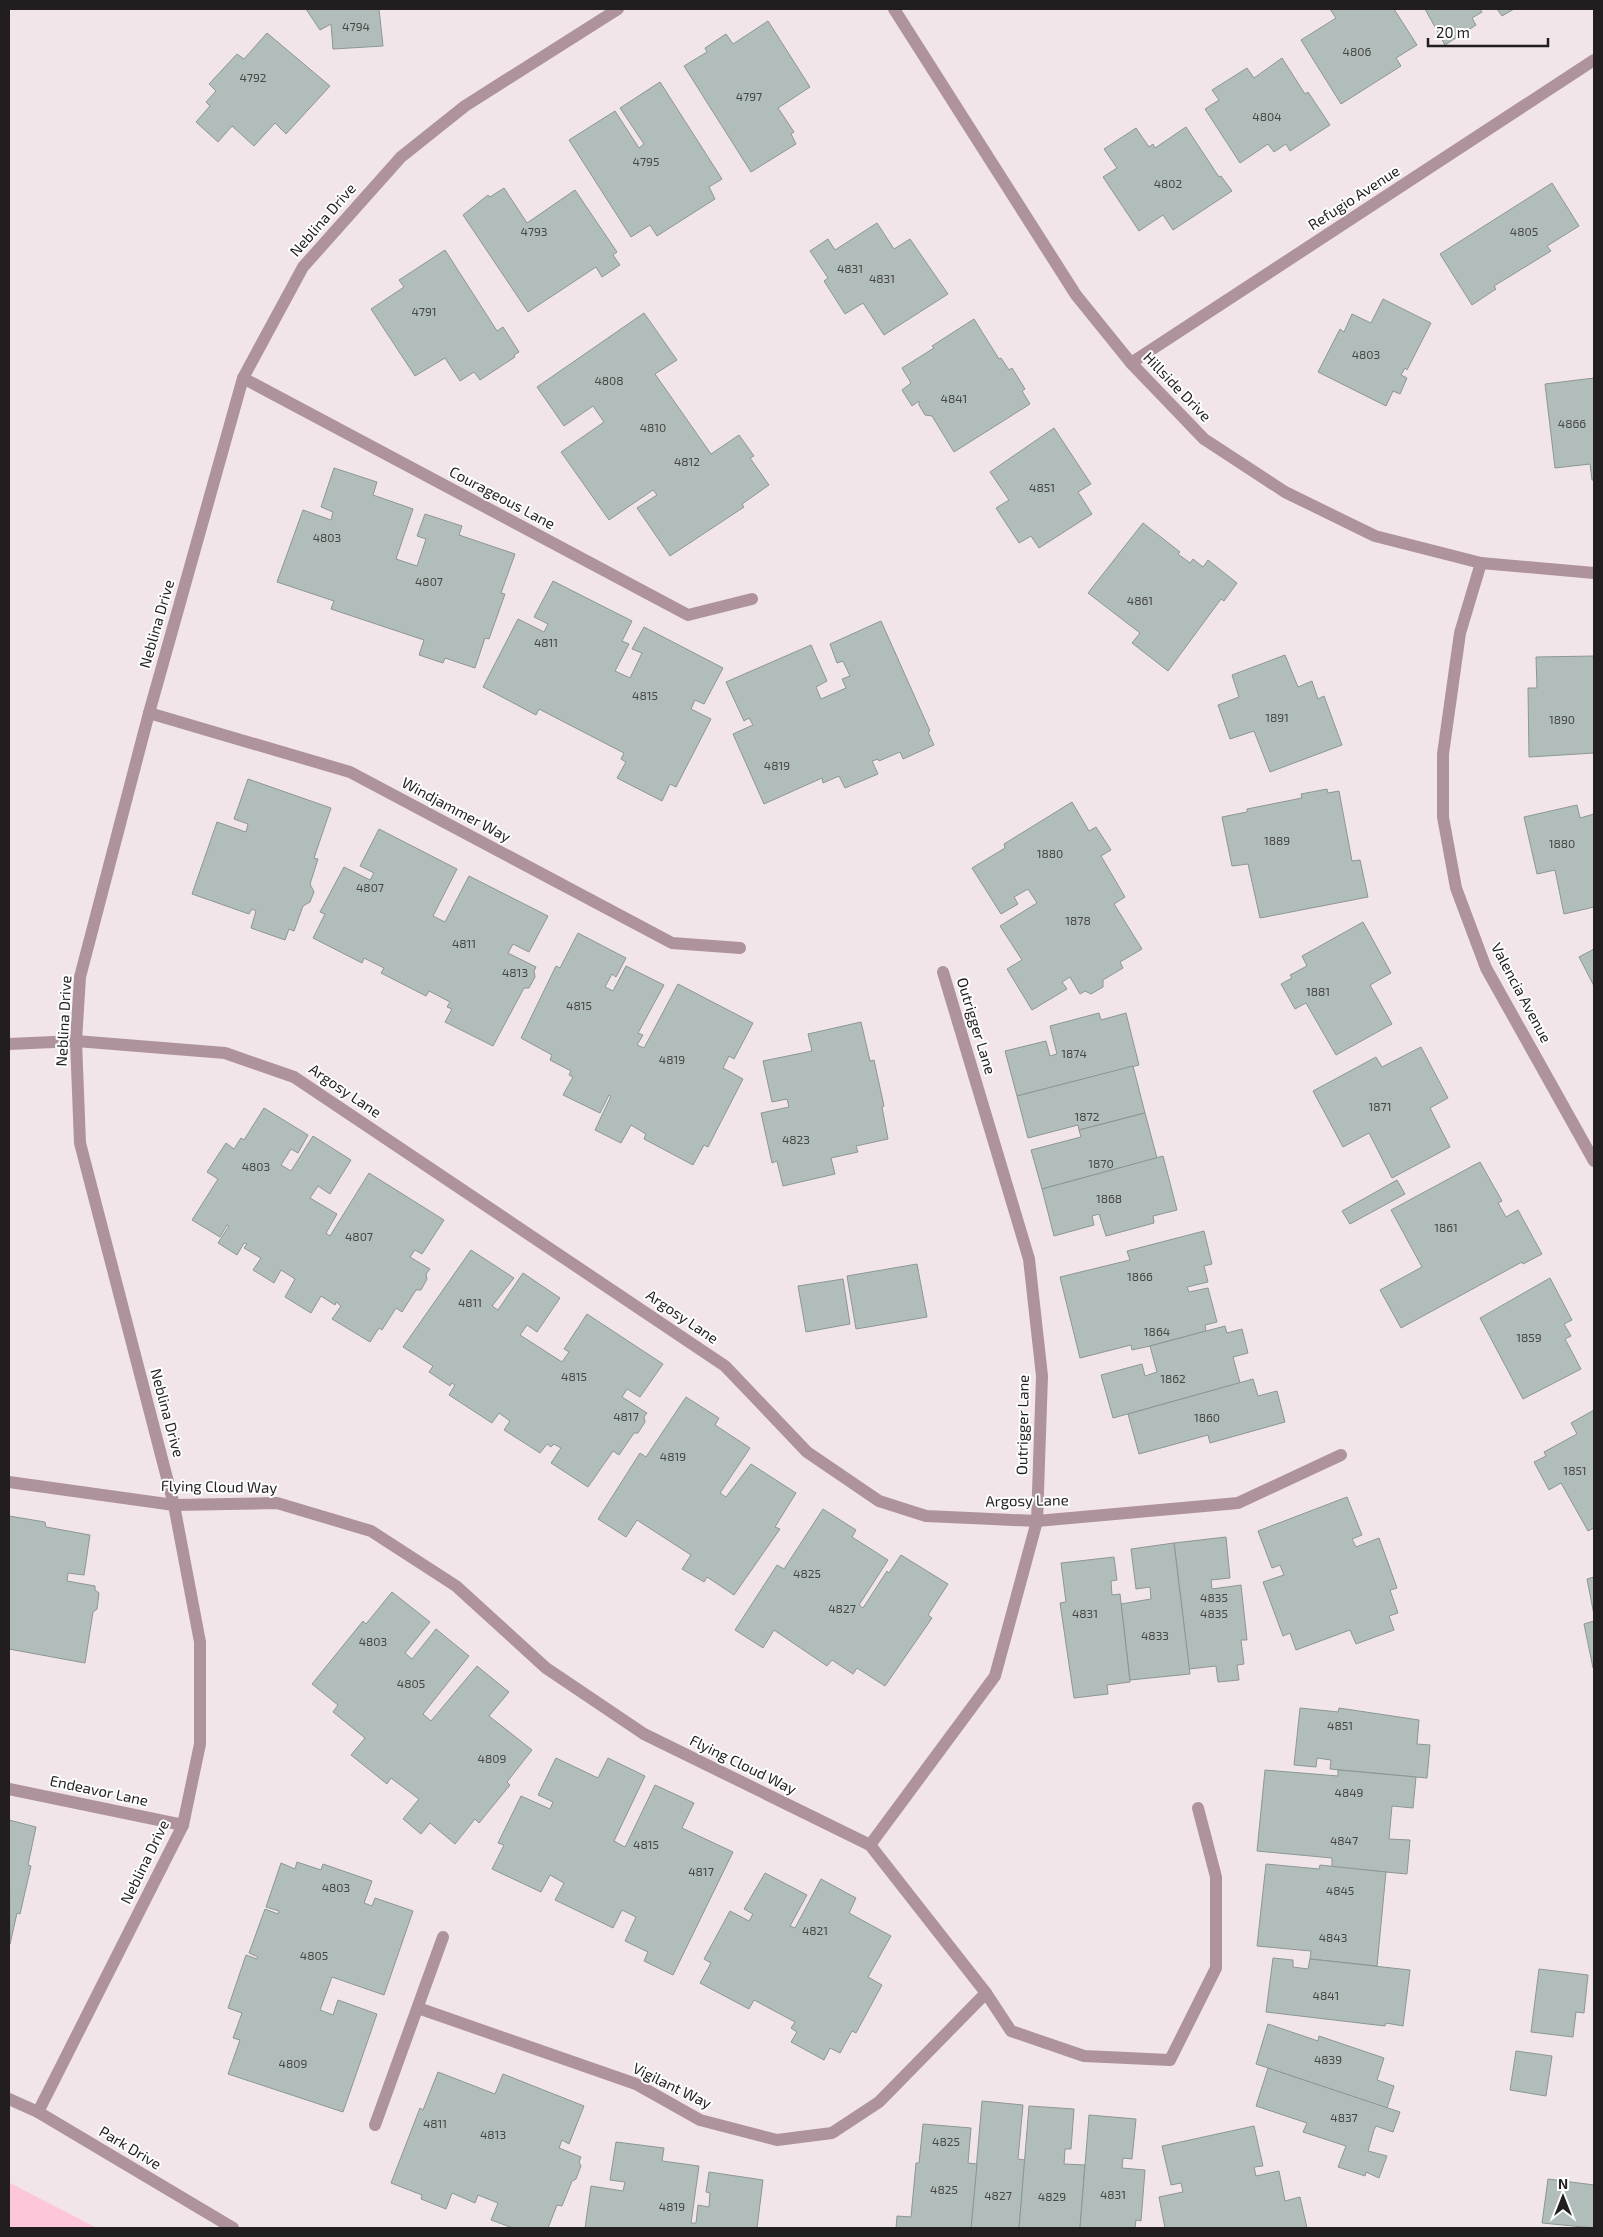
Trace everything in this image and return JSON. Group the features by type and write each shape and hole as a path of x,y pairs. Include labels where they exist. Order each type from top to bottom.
{"street":[{"name":"Neblina Drive","path":"38,2112 183,1825 200,1744 200,1642 174,1505 80,1142 76,1041 80,978 149,713 243,378 303,267 401,158 465,106 618,9"},
{"name":"Hillside Drive","path":"894,9 1076,295 1131,363 1204,439 1285,492 1375,536 1481,564 1594,573"},
{"name":"Refugio Avenue","path":"1131,363 1594,60"},
{"name":"Courageous Lane","path":"243,378 688,615 752,599"},
{"name":"Valencia Avenue","path":"1481,564 1460,633 1443,754 1443,817 1456,888 1486,968 1594,1161"},
{"name":"Windjammer Way","path":"149,713 350,772 672,943 740,948"},
{"name":"Outrigger Lane","path":"870,1845 995,1676 1037,1521 1042,1376 1029,1259 943,972"},
{"name":"Argosy Lane","path":"9,1044 76,1041 225,1053 294,1077 725,1366 806,1452 879,1501 926,1516 1037,1521 1238,1503 1341,1455"},
{"name":"Flying Cloud Way","path":"9,1482 174,1505 277,1503 371,1531 456,1586 546,1668 644,1734 870,1845 986,1993 1012,2031 1084,2056 1170,2060 1216,1968 1216,1877 1198,1808"},
{"name":"Endeavor Lane","path":"9,1789 183,1825"},
{"path":"375,2125 443,1937"},
{"name":"Vigilant Way","path":"418,2008 636,2084 700,2120 777,2140 832,2133 879,2102 986,1993"},
{"name":"Park Drive","path":"9,2099 38,2112 233,2228"}],"shaded area":[{"path":"10,2183 97,2228 9,2228"}],"building":[{"path":"306,9 379,9 383,46 333,49 331,24 320,30"},
{"path":"1330,9 1394,9 1417,45 1396,58 1401,66 1341,104 1301,40 1336,18"},
{"path":"1425,9 1480,9 1482,12 1472,18 1476,25 1445,45"},
{"path":"1497,9 1514,9 1502,16"},
{"path":"768,21 810,87 778,108 794,132 791,134 796,144 751,172 684,66 707,52 705,48 726,34 733,44"},
{"path":"267,33 330,86 286,134 275,123 254,146 232,126 218,142 196,122 210,106 206,102 216,91 209,84 237,54 244,59"},
{"path":"1282,58 1305,94 1308,92 1330,125 1290,151 1286,144 1274,152 1268,144 1240,163 1205,109 1219,100 1212,90 1247,68 1254,78"},
{"path":"660,82 722,179 709,187 715,199 657,236 650,225 631,237 569,140 615,111 639,148 644,144 620,108"},
{"path":"1186,127 1219,177 1221,176 1232,191 1173,230 1163,215 1139,231 1103,177 1117,168 1104,149 1136,128 1149,147 1153,144 1155,148"},
{"path":"1552,183 1579,226 1547,246 1551,251 1494,286 1496,289 1472,305 1440,254"},
{"path":"504,188 527,223 575,190 617,252 613,255 620,265 602,277 596,267 528,312 463,215 488,195 490,197"},
{"path":"877,223 894,249 910,239 948,294 884,335 863,303 845,314 824,281 828,278 810,251 828,239 835,250"},
{"path":"445,250 497,331 503,327 519,352 514,355 515,357 480,380 474,372 460,381 445,358 415,376 371,309 404,287 399,280"},
{"path":"1383,299 1431,323 1407,370 1405,368 1401,375 1407,378 1400,394 1393,391 1386,406 1318,372 1340,329 1344,332 1352,314 1371,323"},
{"path":"644,313 677,360 655,374 711,454 739,435 754,456 750,458 769,485 742,504 744,507 670,556 637,508 657,495 653,490 609,520 561,452 604,422 593,406 564,426 537,387"},
{"path":"974,319 999,359 1001,358 1009,370 1012,368 1025,389 1022,391 1030,404 954,452 932,416 925,415 919,405 919,401 912,406 902,390 911,383 902,368"},
{"path":"1594,378 1594,480 1592,480 1590,464 1555,468 1545,384"},
{"path":"1054,428 1091,484 1078,492 1092,514 1039,548 1031,536 1019,543 996,508 1009,500 990,472"},
{"path":"334,468 377,482 373,495 413,509 396,559 417,566 426,539 417,536 425,514 462,526 459,535 515,554 501,593 505,594 489,639 485,638 475,668 445,658 443,663 419,655 424,640 331,609 334,601 277,582 303,510 331,520 333,512 321,507"},
{"path":"1143,523 1180,552 1178,554 1190,563 1193,559 1203,567 1208,560 1237,583 1224,601 1221,599 1168,671 1132,643 1140,633 1088,593"},
{"path":"553,581 632,621 622,641 629,644 615,671 630,678 642,653 632,649 644,627 723,668 704,704 695,700 691,709 711,719 676,787 670,784 662,801 617,778 626,762 621,759 624,753 539,709 536,715 483,687 518,619 544,632 548,624 534,617"},
{"path":"881,621 930,731 928,732 934,745 903,759 900,752 879,761 878,759 872,761 878,774 845,788 839,776 823,783 822,778 764,804 733,734 753,725 749,718 744,721 726,682 811,645 827,681 816,687 821,699 846,688 842,679 850,676 843,661 837,663 830,644"},
{"path":"1285,655 1298,687 1312,681 1318,699 1324,696 1342,745 1270,772 1254,731 1230,739 1218,705 1239,697 1232,675"},
{"path":"1594,656 1594,753 1529,757 1528,688 1537,688 1536,657"},
{"path":"248,779 331,808 314,858 318,859 310,884 314,892 310,902 303,906 294,931 289,929 285,940 251,928 256,911 252,909 249,914 192,894 217,822 246,832 248,824 234,819"},
{"path":"1327,789 1328,793 1339,791 1352,861 1360,860 1368,897 1260,918 1248,864 1232,866 1222,817 1247,812 1247,809 1302,798 1301,794"},
{"path":"1072,802 1089,831 1096,827 1111,850 1101,856 1125,897 1114,904 1142,949 1120,962 1123,968 1103,980 1103,987 1091,994 1085,991 1080,994 1070,977 1062,982 1067,989 1032,1010 1007,969 1022,960 1000,926 1037,903 1028,889 1014,897 1018,904 1001,914 972,868 1005,848 1004,844"},
{"path":"1577,805 1580,818 1594,814 1594,907 1564,914 1555,870 1537,874 1524,817"},
{"path":"379,829 457,869 433,916 445,922 469,876 548,916 529,952 513,944 508,953 536,967 534,971 535,977 529,988 524,988 493,1046 445,1022 452,1009 447,1007 450,1002 429,991 426,996 381,973 384,968 364,958 362,963 313,938 325,914 320,912 344,867 370,880 374,873 360,866"},
{"path":"1363,922 1391,973 1370,985 1392,1024 1336,1055 1306,1003 1295,1009 1281,984 1292,978 1290,975 1307,966 1302,956"},
{"path":"578,933 626,958 616,977 612,974 605,987 613,991 626,966 664,985 638,1033 643,1035 637,1045 644,1048 678,984 753,1023 734,1059 729,1056 723,1068 743,1079 708,1147 704,1145 693,1165 644,1139 646,1134 631,1125 621,1143 595,1130 611,1096 609,1095 600,1113 563,1095 573,1077 569,1075 571,1071 550,1060 552,1055 521,1038 556,966 560,968"},
{"path":"1594,949 1594,986 1579,957"},
{"path":"1099,1013 1101,1020 1126,1013 1139,1065 1017,1096 1005,1051 1046,1041 1050,1056 1057,1054 1050,1026"},
{"path":"861,1022 870,1061 874,1060 884,1106 882,1107 888,1139 856,1146 858,1152 831,1158 835,1174 783,1186 777,1161 772,1163 761,1113 789,1107 787,1099 772,1102 763,1061 812,1051 808,1034"},
{"path":"1421,1047 1448,1098 1430,1108 1450,1147 1392,1178 1369,1133 1343,1147 1313,1091 1376,1057 1382,1067"},
{"path":"1133,1066 1145,1113 1079,1130 1078,1125 1028,1138 1017,1096"},
{"path":"264,1108 308,1135 298,1153 291,1149 281,1165 291,1171 313,1136 351,1160 330,1194 318,1186 310,1198 337,1214 326,1233 330,1236 369,1173 444,1220 422,1254 415,1250 410,1257 430,1269 426,1274 427,1279 421,1290 416,1290 402,1312 396,1308 382,1330 379,1328 370,1342 332,1319 341,1306 336,1302 335,1305 321,1296 311,1313 285,1297 295,1279 281,1270 274,1283 253,1270 261,1258 244,1248 247,1244 244,1243 237,1255 218,1243 229,1226 227,1225 220,1237 192,1220 218,1179 207,1172 226,1143 234,1149 241,1138 244,1140"},
{"path":"1145,1113 1157,1158 1042,1189 1031,1150 1081,1137 1079,1130"},
{"path":"1163,1156 1177,1210 1153,1216 1154,1223 1106,1236 1099,1214 1092,1216 1094,1225 1054,1236 1042,1189"},
{"path":"1480,1162 1502,1201 1498,1203 1506,1217 1518,1210 1542,1254 1523,1264 1522,1262 1401,1328 1380,1290 1422,1267 1391,1210"},
{"path":"1397,1180 1405,1194 1350,1224 1342,1211"},
{"path":"1204,1231 1212,1264 1204,1266 1208,1282 1187,1287 1189,1292 1208,1288 1217,1322 1205,1325 1206,1331 1150,1346 1132,1350 1131,1345 1080,1358 1060,1277 1130,1260 1127,1251"},
{"path":"471,1250 514,1278 492,1306 498,1310 523,1273 560,1298 537,1332 527,1325 520,1335 562,1362 569,1352 564,1349 587,1314 663,1364 640,1397 627,1389 622,1397 647,1413 644,1417 645,1422 638,1433 634,1433 619,1455 613,1451 588,1487 551,1463 561,1448 554,1444 551,1447 547,1444 540,1453 504,1430 510,1421 499,1413 492,1423 449,1395 455,1385 452,1383 450,1386 429,1372 433,1366 403,1347"},
{"path":"917,1264 927,1317 856,1329 847,1276"},
{"path":"1550,1278 1572,1320 1564,1324 1571,1336 1565,1339 1581,1369 1523,1399 1480,1318"},
{"path":"843,1279 850,1324 806,1332 798,1286"},
{"path":"1225,1326 1227,1333 1242,1329 1248,1353 1233,1357 1240,1383 1113,1418 1101,1375 1142,1364 1145,1376 1157,1372 1150,1346"},
{"path":"1253,1379 1258,1396 1277,1391 1285,1422 1210,1443 1208,1435 1139,1454 1128,1414"},
{"path":"686,1397 719,1418 715,1425 750,1448 720,1493 726,1497 751,1464 796,1493 775,1527 780,1529 734,1595 707,1577 704,1582 682,1569 691,1555 637,1520 626,1537 598,1519 640,1453 646,1457"},
{"path":"1594,1410 1594,1528 1588,1531 1561,1483 1549,1490 1534,1462 1546,1456 1544,1452 1577,1434 1571,1423"},
{"path":"1347,1497 1362,1535 1352,1539 1356,1547 1379,1538 1397,1588 1390,1590 1398,1613 1389,1616 1394,1630 1356,1644 1350,1630 1296,1650 1290,1633 1283,1636 1263,1582 1284,1575 1280,1565 1272,1568 1258,1531"},
{"path":"823,1509 856,1530 852,1537 888,1560 859,1605 863,1608 887,1571 889,1573 901,1555 948,1584 928,1615 932,1618 885,1686 857,1668 853,1674 832,1660 827,1666 774,1630 763,1648 735,1630 777,1565 784,1569"},
{"path":"9,1516 45,1522 46,1527 90,1535 84,1575 68,1573 67,1581 95,1586 95,1590 99,1593 97,1609 93,1612 85,1663 9,1649"},
{"path":"1226,1537 1230,1578 1211,1580 1212,1589 1241,1585 1247,1640 1241,1640 1244,1664 1237,1665 1239,1680 1218,1682 1216,1666 1189,1669 1174,1543"},
{"path":"1174,1543 1190,1674 1130,1680 1121,1604 1151,1599 1150,1587 1136,1589 1131,1549"},
{"path":"1114,1557 1117,1580 1111,1581 1112,1595 1120,1594 1130,1682 1107,1685 1108,1694 1074,1698 1060,1603 1066,1602 1061,1563"},
{"path":"1594,1577 1594,1615 1587,1579"},
{"path":"392,1592 430,1622 405,1653 412,1659 436,1629 469,1656 423,1714 431,1721 477,1666 509,1692 489,1716 532,1750 507,1782 510,1785 479,1823 475,1819 455,1844 430,1823 421,1834 403,1819 419,1799 391,1778 387,1784 351,1755 365,1738 333,1712 338,1705 312,1684 363,1621 366,1624"},
{"path":"1594,1621 1594,1667 1593,1668 1584,1624"},
{"path":"1300,1708 1338,1712 1339,1708 1419,1720 1417,1744 1430,1745 1427,1778 1330,1769 1331,1760 1317,1758 1316,1767 1294,1765"},
{"path":"556,1758 598,1778 608,1758 645,1776 614,1841 625,1847 655,1785 694,1803 682,1828 733,1852 673,1975 644,1961 648,1952 625,1941 636,1917 622,1910 613,1928 555,1900 564,1883 550,1875 541,1892 492,1869 504,1845 498,1843 521,1796 550,1809 553,1802 538,1795"},
{"path":"1265,1770 1338,1776 1338,1770 1416,1777 1413,1808 1392,1806 1389,1839 1410,1840 1407,1874 1332,1867 1332,1858 1257,1851"},
{"path":"9,1820 36,1827 28,1865 31,1866 20,1914 17,1913 10,1944"},
{"path":"297,1862 321,1870 323,1864 372,1881 364,1903 372,1906 375,1898 413,1911 384,1995 332,1977 320,2010 333,2015 338,2000 377,2014 343,2112 228,2074 240,2040 233,2038 242,2013 228,2008 246,1955 257,1959 258,1957 249,1953 265,1909 278,1914 279,1911 266,1907 281,1863 295,1869"},
{"path":"1266,1864 1319,1869 1320,1865 1386,1872 1377,1966 1310,1959 1311,1951 1257,1946"},
{"path":"765,1873 807,1895 790,1926 795,1928 821,1879 856,1898 849,1913 891,1936 868,1977 882,1985 856,2033 852,2031 840,2053 830,2048 824,2060 791,2042 797,2032 791,2028 795,2022 754,2000 749,2009 700,1983 711,1963 704,1959 730,1911 749,1921 753,1914 744,1909"},
{"path":"1273,1958 1293,1960 1293,1967 1308,1969 1310,1959 1410,1970 1403,2026 1386,2023 1385,2026 1266,2012"},
{"path":"1539,1969 1588,1975 1584,2013 1576,2012 1573,2037 1531,2032"},
{"path":"1268,2024 1318,2041 1319,2036 1384,2058 1377,2080 1394,2086 1387,2108 1256,2064"},
{"path":"1516,2051 1552,2056 1546,2096 1510,2090"},
{"path":"1268,2068 1400,2112 1393,2132 1376,2126 1374,2130 1368,2151 1387,2156 1379,2178 1366,2172 1365,2176 1338,2167 1346,2146 1303,2132 1307,2123 1256,2106"},
{"path":"438,2072 495,2094 503,2074 584,2106 569,2144 562,2140 559,2148 581,2157 579,2162 581,2166 576,2179 572,2181 562,2206 557,2205 548,2228 513,2228 491,2220 498,2203 478,2195 475,2203 452,2193 446,2209 421,2199 422,2195 391,2183 420,2108 423,2110"},
{"path":"982,2101 1023,2105 1018,2159 1025,2160 1019,2228 971,2228"},
{"path":"1029,2106 1074,2109 1071,2149 1065,2149 1064,2164 1085,2165 1080,2228 1019,2228"},
{"path":"1089,2115 1136,2119 1132,2159 1123,2158 1122,2168 1145,2170 1141,2221 1136,2220 1135,2228 1080,2228"},
{"path":"923,2124 971,2128 968,2163 977,2164 971,2228 896,2228 897,2216 911,2217 916,2163 919,2163"},
{"path":"1254,2126 1263,2166 1254,2167 1256,2176 1279,2171 1285,2201 1300,2197 1307,2228 1165,2228 1159,2197 1183,2192 1181,2183 1171,2185 1162,2146"},
{"path":"616,2142 664,2148 662,2161 699,2166 691,2223 696,2223 698,2205 709,2207 710,2193 706,2192 709,2172 763,2180 757,2228 585,2228 591,2186 623,2191 625,2182 610,2180"},
{"path":"1548,2179 1594,2185 1594,2228 1542,2223"}]}
